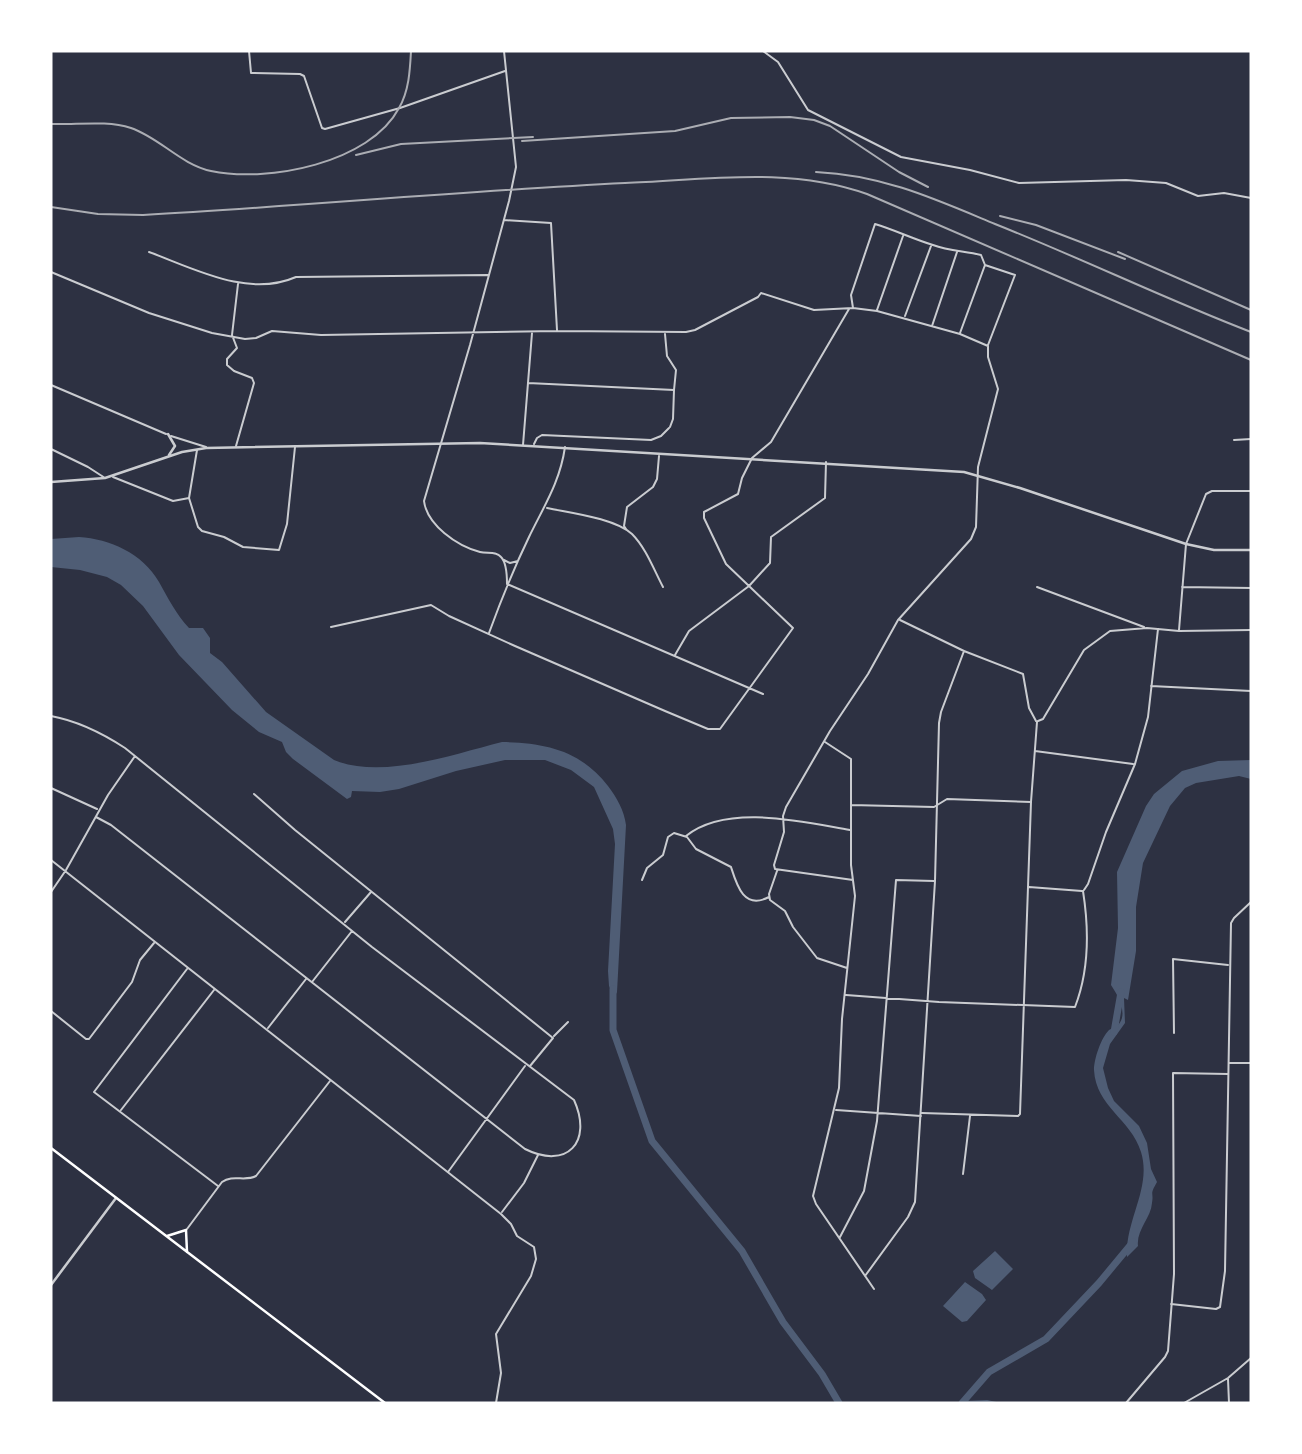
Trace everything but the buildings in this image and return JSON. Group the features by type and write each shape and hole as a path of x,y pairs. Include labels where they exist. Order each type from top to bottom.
{"main road":[{"path":"51,1148 385,1403"},
{"path":"165,1236 186,1230 187,1252"}],"street":[{"path":"249,51 249,70 255,75 304,76 322,128 325,129 400,108 506,71"},
{"path":"504,51 516,167 512,190 424,502 426,513 451,537 480,552 495,554 510,563 518,561"},
{"path":"763,51 778,62 813,114 901,157 970,170 1019,183 1126,180 1166,183 1198,196 1224,193 1251,198"},
{"path":"504,220 551,223 557,331"},
{"path":"331,627 431,605 489,634 708,729 722,728 793,628 726,564 703,514 738,494 752,458 767,447 851,308 850,295 875,224 957,253 964,251 981,255 985,265 960,334"},
{"path":"877,311 904,234"},
{"path":"905,318 932,245"},
{"path":"149,252 238,284 272,285 296,277 488,275"},
{"path":"931,327 957,253"},
{"path":"769,897 777,870 774,865 784,832 786,807 898,620 971,539 976,527 976,475 998,389 988,357 988,346 1015,275 985,265"},
{"path":"51,272 149,313 245,339 256,338 272,331 321,335 695,330 761,293 814,310 851,308 877,311 960,334 988,346"},
{"path":"235,447 254,383 252,378 227,365 227,359 237,348 232,335 238,284"},
{"path":"523,445 532,332"},
{"path":"534,445 535,440 542,435 651,440 662,436 673,419 676,370 665,351 665,332"},
{"path":"528,383 674,390"},
{"path":"51,385 206,448"},
{"path":"166,458 174,449 168,434"},
{"path":"1234,440 1251,439"},
{"path":"51,482 112,477 166,458 206,448 442,443 534,445 944,470 976,475 1186,544 1214,550 1251,550"},
{"path":"197,449 189,498 194,520 202,531 224,537 243,547 279,550 287,524 295,445"},
{"path":"489,634 507,584 560,475 565,447"},
{"path":"51,449 105,478"},
{"path":"659,453 657,479 653,486 627,507 624,526 641,545 663,587"},
{"path":"674,656 689,631 749,586 770,563 771,537 825,498 827,462"},
{"path":"112,477 173,501 189,498"},
{"path":"1179,631 1186,544 1208,491 1251,491"},
{"path":"546,507 608,522 629,532"},
{"path":"503,559 507,584"},
{"path":"507,584 763,694"},
{"path":"1037,587 1146,628"},
{"path":"1182,587 1251,588"},
{"path":"835,1110 922,1114 1020,1114 1031,802 1037,722 1029,708 1023,674 964,651 898,620"},
{"path":"846,995 1075,1007 1081,993 1087,950 1083,891 1135,764 1148,716 1157,629"},
{"path":"1037,722 1042,719 1084,650 1093,641 1114,630 1251,630"},
{"path":"865,1276 914,1206 929,1000 941,712 964,651"},
{"path":"1151,685 1251,691"},
{"path":"51,716 93,730 135,756 352,930 574,1100 580,1118 580,1133 576,1144 568,1154 538,1154 525,1149 111,825 96,817"},
{"path":"824,742 851,759 850,830 854,909 839,1088 813,1191 816,1205 874,1289"},
{"path":"1034,751 1135,764"},
{"path":"51,892 99,810 135,756"},
{"path":"51,788 99,810"},
{"path":"254,794 553,1038"},
{"path":"851,805 934,807 947,799 1031,802"},
{"path":"685,836 695,829 723,820 783,819 850,830"},
{"path":"642,880 646,868 663,855 670,833 685,836 696,849 731,867 736,883 745,896 757,902 769,897"},
{"path":"51,860 501,1214 511,1224 517,1236 534,1247 536,1259 531,1276 496,1334 501,1376 496,1403"},
{"path":"777,870 853,880"},
{"path":"839,1238 864,1191 878,1113 896,880 935,881"},
{"path":"1029,887 1083,891"},
{"path":"345,923 371,892"},
{"path":"769,897 785,911 793,927 817,958 848,969"},
{"path":"1171,1304 1216,1309 1220,1307 1225,1271 1232,920 1251,902"},
{"path":"312,983 352,930"},
{"path":"51,1011 86,1039 89,1038 132,982 140,960 155,942"},
{"path":"1174,1033 1173,959 1230,966"},
{"path":"188,968 94,1092 218,1186"},
{"path":"267,1029 306,978"},
{"path":"120,1111 215,989"},
{"path":"529,1067 568,1022"},
{"path":"1229,1063 1251,1063"},
{"path":"448,1172 526,1064"},
{"path":"1126,1403 1165,1357 1175,1254 1173,1073 1228,1074"},
{"path":"186,1230 218,1186 231,1178 247,1179 256,1176 331,1080"},
{"path":"963,1174 970,1115"},
{"path":"501,1214 524,1183 538,1154"},
{"path":"51,1285 116,1198"},
{"path":"1184,1403 1228,1378 1251,1358"},
{"path":"1228,1378 1228,1403"}],"water":[{"path":"79,537 113,544 144,563 184,623 189,628 203,628 210,638 210,653 222,662 266,712 334,760 353,765 396,766 502,742 547,747 586,764 608,786 624,814 626,825 617,992 614,998 609,986 608,971 615,844 613,829 594,787 571,770 545,760 505,760 456,771 399,789 380,792 352,791 351,797 347,799 293,759 282,742 259,732 232,710 179,655 143,606 121,585 107,577 80,570 51,567 51,539"},
{"path":"1251,760 1251,779 1239,776 1196,783 1185,788 1170,806 1143,863 1136,907 1136,951 1128,1000 1124,998 1125,1023 1110,1044 1103,1068 1114,1101 1139,1126 1147,1143 1151,1169 1157,1182 1152,1192 1151,1208 1139,1235 1138,1246 1127,1257 1127,1243 1143,1178 1141,1152 1130,1130 1101,1094 1094,1070 1103,1038 1109,1030 1118,1025 1122,1015 1121,1004 1111,985 1118,928 1117,872 1154,794 1182,771 1218,761"},
{"path":"995,1251 1013,1269 992,1290 975,1278 973,1271"},
{"path":"965,1282 986,1300 967,1321 962,1322 943,1306"}],"waterway":[{"path":"613,989 613,1030 652,1141 742,1251 783,1322 822,1374 839,1403"},
{"path":"1114,1032 1121,992"},
{"path":"962,1403 989,1372 1046,1339 1133,1242"},
{"path":"964,1402 996,1403"}],"railway":[{"path":"51,124 102,123 131,128 190,163 211,171 234,174 288,171 316,165 342,155 365,143 385,127 405,95 411,51"},
{"path":"522,141 675,131 731,118 790,117 814,120 830,126 899,172 928,187"},
{"path":"356,155 401,144 533,137"},
{"path":"816,172 864,178 930,197 1251,332"},
{"path":"51,207 98,214 143,215 716,178 777,177 808,180 867,194 1251,360"},
{"path":"1000,216 1036,225 1125,259"},
{"path":"1118,252 1251,310"}]}
